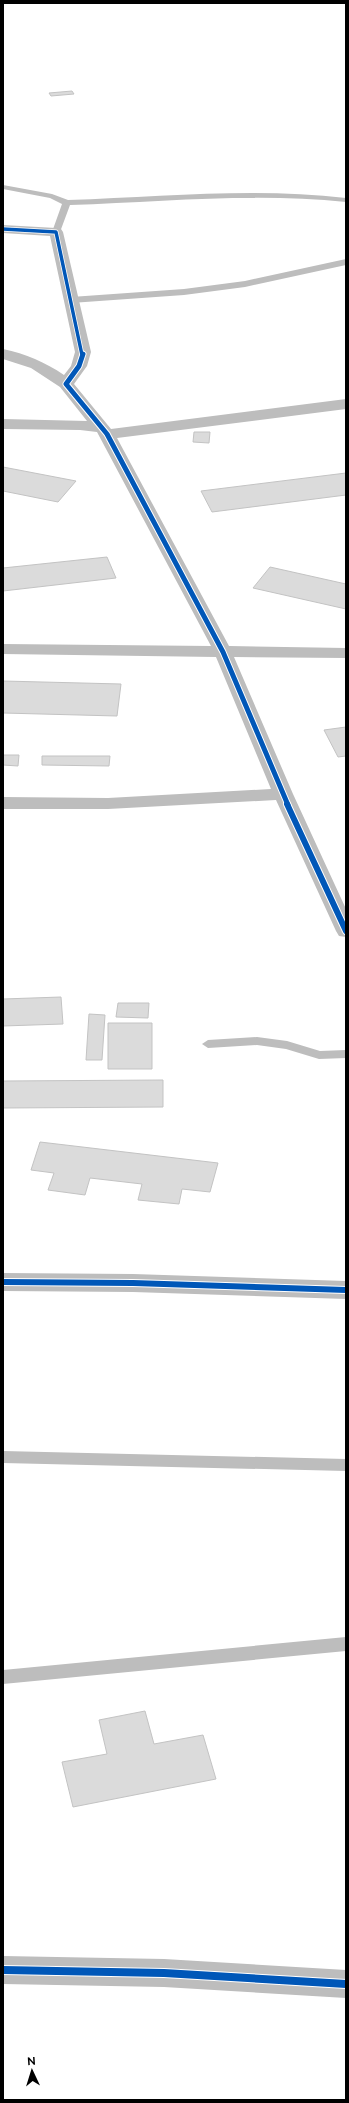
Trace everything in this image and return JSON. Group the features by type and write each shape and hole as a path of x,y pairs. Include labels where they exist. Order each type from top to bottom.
{"street":[{"path":"3,229 56,232 83,352 79,366 66,384"},
{"path":"3,354 19,356 42,366 66,384 104,431 223,652 283,794 346,931"},
{"path":"3,424 80,426 104,431 346,404"},
{"path":"3,649 346,653"},
{"path":"3,803 44,805 161,802 283,794"},
{"path":"3,1282 133,1283 346,1290"},
{"path":"3,1970 164,1973 346,1984"}],"lane":[{"path":"3,187 52,196 68,203 247,196 312,196 346,200"},
{"path":"56,232 68,203"},
{"path":"71,300 184,292 245,284 346,262"},
{"path":"208,1044 258,1041 287,1045 319,1055 346,1054"},
{"path":"3,1457 346,1465"},
{"path":"3,1677 346,1644"}],"building":[{"path":"72,91 74,94 51,96 49,93"},
{"path":"194,432 210,432 209,443 193,442"},
{"path":"3,467 76,481 58,502 3,491"},
{"path":"346,473 346,495 212,512 201,491"},
{"path":"107,557 116,578 3,591 3,568"},
{"path":"270,567 346,584 346,609 253,588"},
{"path":"3,681 121,684 117,716 3,713"},
{"path":"346,727 346,756 338,757 324,730"},
{"path":"3,755 19,755 18,766 3,765"},
{"path":"42,756 110,756 109,766 42,765"},
{"path":"61,997 63,1024 3,1026 3,999"},
{"path":"118,1003 149,1003 148,1018 116,1017"},
{"path":"89,1014 105,1015 102,1060 86,1060"},
{"path":"108,1023 152,1023 152,1069 108,1069"},
{"path":"163,1080 163,1107 3,1108 3,1081"},
{"path":"40,1142 218,1163 210,1192 182,1189 179,1204 138,1200 142,1184 90,1178 85,1195 48,1190 54,1173 31,1170"},
{"path":"145,1711 154,1744 203,1735 216,1779 73,1807 62,1762 107,1754 99,1720"}],"cycle path":[{"path":"3,229 56,232 83,352 79,366 66,384 84,408 107,434 223,652 283,794 346,931"},
{"path":"3,1282 133,1283 346,1290"},
{"path":"3,1970 164,1973 346,1984"}]}
